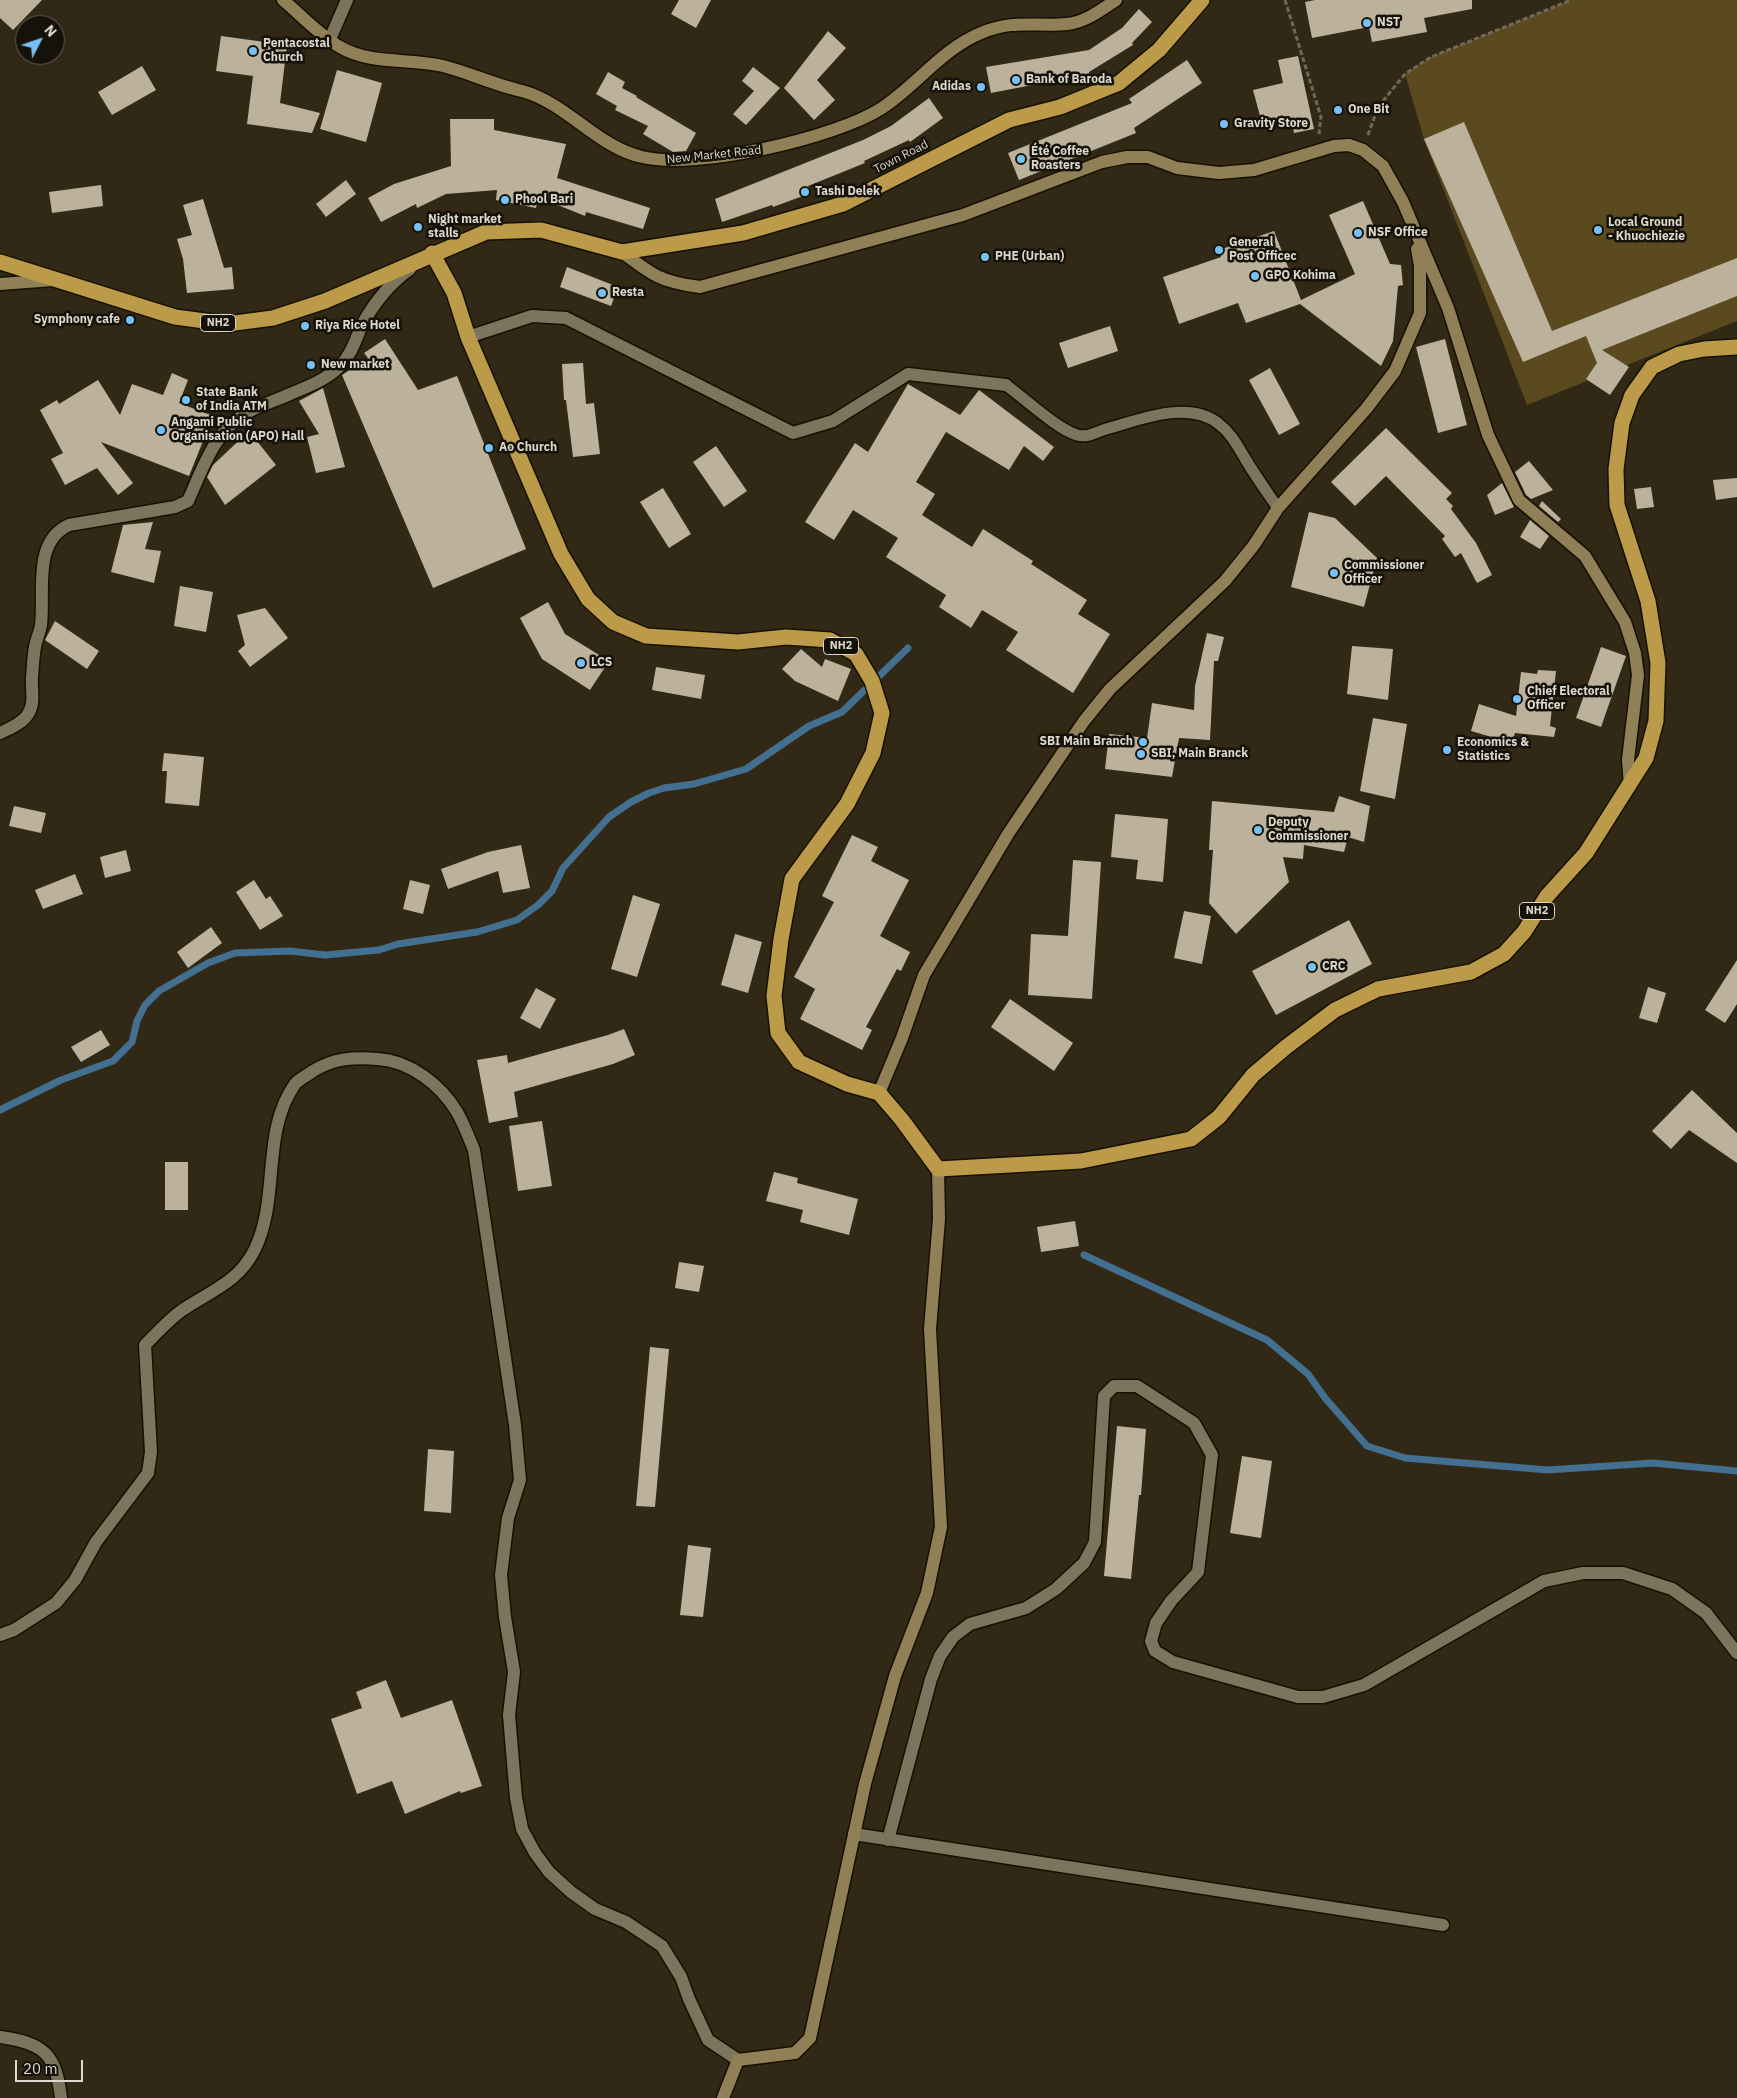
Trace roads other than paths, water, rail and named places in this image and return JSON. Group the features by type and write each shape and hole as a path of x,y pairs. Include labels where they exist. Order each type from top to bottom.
{"highway":[{"name":"Town Road","path":"432,253 486,232 541,230 622,252 743,233 843,204 1009,120 1060,106 1119,83 1159,50 1202,0"},
{"name":"NH2","path":"0,262 175,317 227,324 272,318 325,301 432,253 454,293 468,337 561,554 588,599 614,622 646,636 738,642 786,637 830,640 856,654 872,682 882,713 873,753 847,804 792,879 781,940 774,996 778,1033 799,1062 847,1084 879,1092"},
{"name":"NH2","path":"938,1169 1080,1161 1191,1139 1219,1117 1253,1075 1335,1010 1378,989 1471,972 1504,954 1524,932 1547,896 1586,852 1630,785 1646,758 1656,721 1658,663 1648,601 1617,505 1616,469 1622,423 1632,395 1652,367 1679,354 1704,349 1737,347"},
{"path":"879,1092 938,1169"}],"street":[{"name":"New Market Road","path":"283,0 340,48 377,59 442,66 499,86 531,94 556,106 615,145 640,157 668,162 766,150 848,124 881,109 910,87 954,48 979,34 1005,24 1068,24 1091,17 1116,0"},
{"path":"330,39 347,0"},
{"path":"622,252 649,273 672,284 700,287 963,215 1102,162 1127,157 1148,157 1177,168 1199,172 1239,172 1254,170 1318,149 1349,145 1363,150 1374,156 1392,180 1412,224 1448,308 1488,435 1519,500 1584,556 1625,622 1635,653 1638,676 1628,760 1630,785"},
{"path":"879,1092 902,1038 924,975 980,878 1035,790 1084,721 1110,689 1225,581 1254,545 1278,508 1342,436 1395,371 1420,313 1420,266 1412,224"},
{"path":"0,733 16,726 26,717 33,704 34,648 41,626 43,564 51,540 58,530 69,525 175,507 188,502 211,448 229,425 250,411 325,378 339,367 349,355 363,324 395,279 432,253"},
{"path":"0,284 55,280"},
{"path":"468,337 532,316 566,318 794,433 833,421 908,374 1006,385"},
{"path":"0,1635 14,1630 56,1603 75,1580 96,1542 148,1473 151,1435 145,1344 184,1309 214,1293 236,1275 255,1249 264,1221 269,1196 280,1114 296,1083 328,1062 356,1057 389,1060 420,1074 441,1091 458,1112 474,1150 515,1424 520,1480 508,1518 501,1575 505,1617 514,1672 509,1716 516,1798 522,1829 535,1853 549,1872 571,1892 595,1909 626,1922 662,1946 681,1977 708,2040 738,2060 795,2053 810,2038 865,1784 895,1676 927,1593 941,1527 930,1328 939,1219 938,1169"},
{"path":"888,1840 931,1679 940,1656 953,1637 970,1624 1026,1608 1056,1588 1084,1563 1095,1542 1104,1396 1114,1386 1137,1386 1194,1423 1212,1455 1198,1572 1171,1602 1156,1623 1152,1641 1155,1651 1173,1662 1298,1697 1323,1697 1364,1685 1544,1580 1584,1572 1623,1573 1672,1589 1706,1613 1737,1653"},
{"path":"854,1834 1443,1925"},
{"path":"0,2037 26,2040 42,2049 56,2068 61,2098"},
{"path":"722,2098 738,2060"}],"lane":[{"path":"1006,385 1066,430 1078,435 1091,436 1103,430 1179,412 1200,414 1218,423 1234,438 1278,508"}],"waterway":[{"path":"0,1110 61,1080 113,1061 132,1042 137,1021 145,1005 159,991 208,963 235,953 290,951 325,955 379,950 398,944 477,932 517,920 538,905 552,891 563,868 609,817 631,802 649,793 664,788 694,784 746,769 809,726 842,712 908,648"},
{"path":"1084,1255 1267,1340 1308,1374 1325,1398 1367,1446 1405,1458 1548,1470 1653,1463 1737,1471"}],"place":[{"name":"NST","path":"1367,23"},
{"name":"Pentacostal Church","path":"253,51"},
{"name":"Bank of Baroda","path":"1016,80"},
{"name":"Adidas","path":"981,87"},
{"name":"One Bit","path":"1338,110"},
{"name":"Gravity Store","path":"1224,124"},
{"name":"Été Coffee Roasters","path":"1021,159"},
{"name":"Tashi Delek","path":"805,192"},
{"name":"Phool Bari","path":"505,200"},
{"name":"Night market stalls","path":"418,227"},
{"name":"Local Ground - Khuochiezie","path":"1598,230"},
{"name":"NSF Office","path":"1358,233"},
{"name":"General Post Officec","path":"1219,250"},
{"name":"PHE (Urban)","path":"985,257"},
{"name":"GPO Kohima","path":"1255,276"},
{"name":"Resta","path":"602,293"},
{"name":"Symphony cafe","path":"130,320"},
{"name":"Riya Rice Hotel","path":"305,326"},
{"name":"New market","path":"311,365"},
{"name":"State Bank of India ATM","path":"186,400"},
{"name":"Angami Public Organisation (APO) Hall","path":"161,430"},
{"name":"Ao Church","path":"489,448"},
{"name":"Commissioner Officer","path":"1334,573"},
{"name":"LCS","path":"581,663"},
{"name":"Chief Electoral Officer","path":"1517,699"},
{"name":"SBI Main Branch","path":"1143,742"},
{"name":"Economics & Statistics","path":"1447,750"},
{"name":"SBI, Main Branck","path":"1141,754"},
{"name":"Deputy Commissioner","path":"1258,830"},
{"name":"CRC","path":"1312,967"}]}
